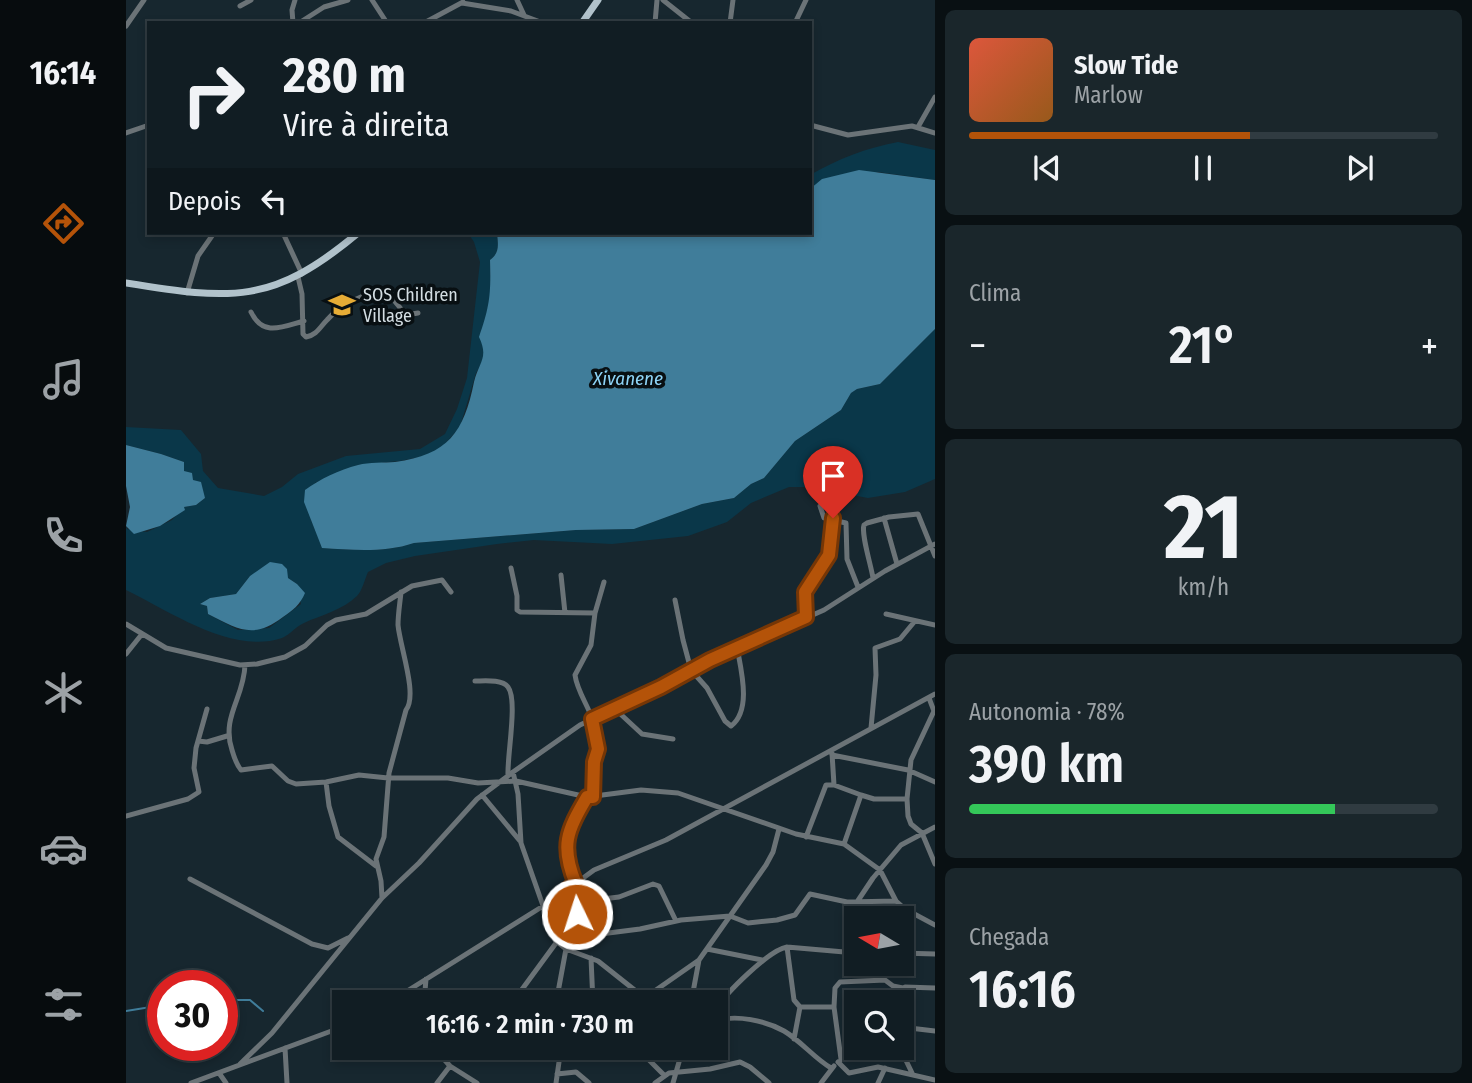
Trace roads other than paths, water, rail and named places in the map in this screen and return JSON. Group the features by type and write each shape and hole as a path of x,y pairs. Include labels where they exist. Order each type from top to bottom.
{"main road":[{"path":"583,21 598,0"},
{"path":"126,283 187,293 233,295 265,288 300,275 329,257 356,235"}],"street":[{"path":"126,26 144,0"},
{"path":"240,6 251,0"},
{"path":"293,21 295,0"},
{"path":"302,21 324,7 348,0"},
{"path":"372,0 386,21"},
{"path":"517,0 524,15"},
{"path":"654,21 657,0"},
{"path":"663,0 689,21"},
{"path":"730,21 733,0"},
{"path":"797,21 806,0"},
{"path":"428,21 464,1 524,15 535,21"},
{"path":"918,127 935,97"},
{"path":"812,126 848,135 912,125 935,133"},
{"path":"126,133 147,126"},
{"path":"187,293 198,256 213,235"},
{"path":"284,235 300,275 303,334 306,337 310,337 332,315 372,293 388,293 406,315 418,313"},
{"path":"287,241 289,235"},
{"path":"251,312 263,328 304,321"},
{"path":"820,506 823,517 846,523 847,559 858,587"},
{"path":"873,578 868,548 862,535 862,528 867,523 914,513 920,515 935,556"},
{"path":"884,518 897,564"},
{"path":"806,617 805,592 829,555 833,520"},
{"path":"240,1064 272,1033 382,898 419,863 482,795 501,780 553,742 592,719 737,647 824,610 873,578 933,545"},
{"path":"511,568 517,610 520,612 595,613"},
{"path":"561,575 565,613"},
{"path":"126,624 166,648 245,665 285,657 305,646 327,625 336,620 366,614 412,586 441,579 451,592"},
{"path":"577,937 577,902 566,855 566,842 590,797 598,749 592,719 575,675 591,645 595,613 604,582"},
{"path":"376,866 384,837 388,778 406,710 411,703 410,682 401,649 398,622 401,592"},
{"path":"675,600 691,670 707,688 728,726 734,725 744,698 737,647"},
{"path":"886,614 935,625"},
{"path":"871,728 876,676 874,650 877,645 900,639 915,621"},
{"path":"126,654 142,634"},
{"path":"245,665 242,690 229,718 227,736 241,770 272,766 288,782 296,783 326,782 359,775 448,778 478,783 516,780 590,797 623,791 678,793 779,829 844,844 880,870 896,901 916,917 935,925"},
{"path":"475,681 504,684 509,690 512,719 508,747 511,773 516,780 521,843 556,943 606,967 633,990"},
{"path":"409,990 544,905 594,870 666,840 832,753 871,728 932,696 934,711 908,771 907,799 911,824 922,833 935,864"},
{"path":"126,816 196,796 199,788 194,768 207,709"},
{"path":"615,709 642,734 673,738"},
{"path":"198,741 212,741 227,736"},
{"path":"832,753 908,771 935,782"},
{"path":"832,753 834,785"},
{"path":"326,782 329,806 338,837 376,866 382,881 382,898"},
{"path":"806,837 824,788 830,784 874,799 907,799"},
{"path":"482,795 521,843"},
{"path":"844,844 861,796"},
{"path":"858,906 858,902 880,870 901,845 935,827"},
{"path":"658,990 699,960 766,864 773,852 779,829"},
{"path":"190,879 312,944 328,948 351,936"},
{"path":"577,902 619,897 653,884 659,886 676,921"},
{"path":"522,990 556,943 577,937 640,929 676,921 730,916 748,923 777,920 795,915 810,894 838,901 896,901"},
{"path":"787,947 794,1000 800,1007 834,1007"},
{"path":"728,996 762,960 777,949 787,947 844,952"},
{"path":"558,990 566,949"},
{"path":"707,949 762,960"},
{"path":"914,953 935,954"},
{"path":"591,958 592,990"},
{"path":"693,990 699,960"},
{"path":"425,990 426,979"},
{"path":"935,988 903,988 893,986 885,980 840,982 835,988 834,1007 840,1061 849,1073 873,1067 935,1080"},
{"path":"794,1039 800,1007"},
{"path":"728,1018 751,1019 783,1031 831,1068"},
{"path":"914,1029 935,1031"},
{"path":"191,1083 332,1031"},
{"path":"285,1048 287,1083"},
{"path":"821,1083 831,1068 844,1058"},
{"path":"445,1060 477,1083"},
{"path":"556,1083 560,1060"},
{"path":"648,1060 664,1075"},
{"path":"673,1083 679,1060"},
{"path":"906,1060 913,1074"},
{"path":"655,1083 664,1075 740,1062 769,1083"},
{"path":"437,1083 450,1066"},
{"path":"878,1083 885,1068"},
{"path":"557,1074 576,1072 589,1083"},
{"path":"219,1073 226,1083"}],"water":[{"name":"Xivanene","path":"859,170 935,180 935,329 880,384 851,393 841,410 795,441 764,478 751,484 734,498 702,504 634,529 576,530 414,543 380,550 322,548 304,502 305,490 330,475 351,467 413,459 428,454 441,447 459,427 483,355 479,337 488,308 490,260 497,251 497,235 812,235 812,187 822,179"},
{"path":"126,445 184,462 184,471 192,473 193,480 201,482 205,498 196,505 184,507 185,510 160,526 134,534 126,526 130,507 126,486"},
{"path":"270,562 282,564 287,569 288,578 305,593 296,607 272,624 254,630 237,628 208,614 207,606 200,604 210,598 236,594 250,576"}],"waterway":[{"path":"238,1000 250,1000 263,1011"},
{"path":"126,1011 147,1008"}],"place":[{"name":"SOS Children Village","path":"342,305"}]}
